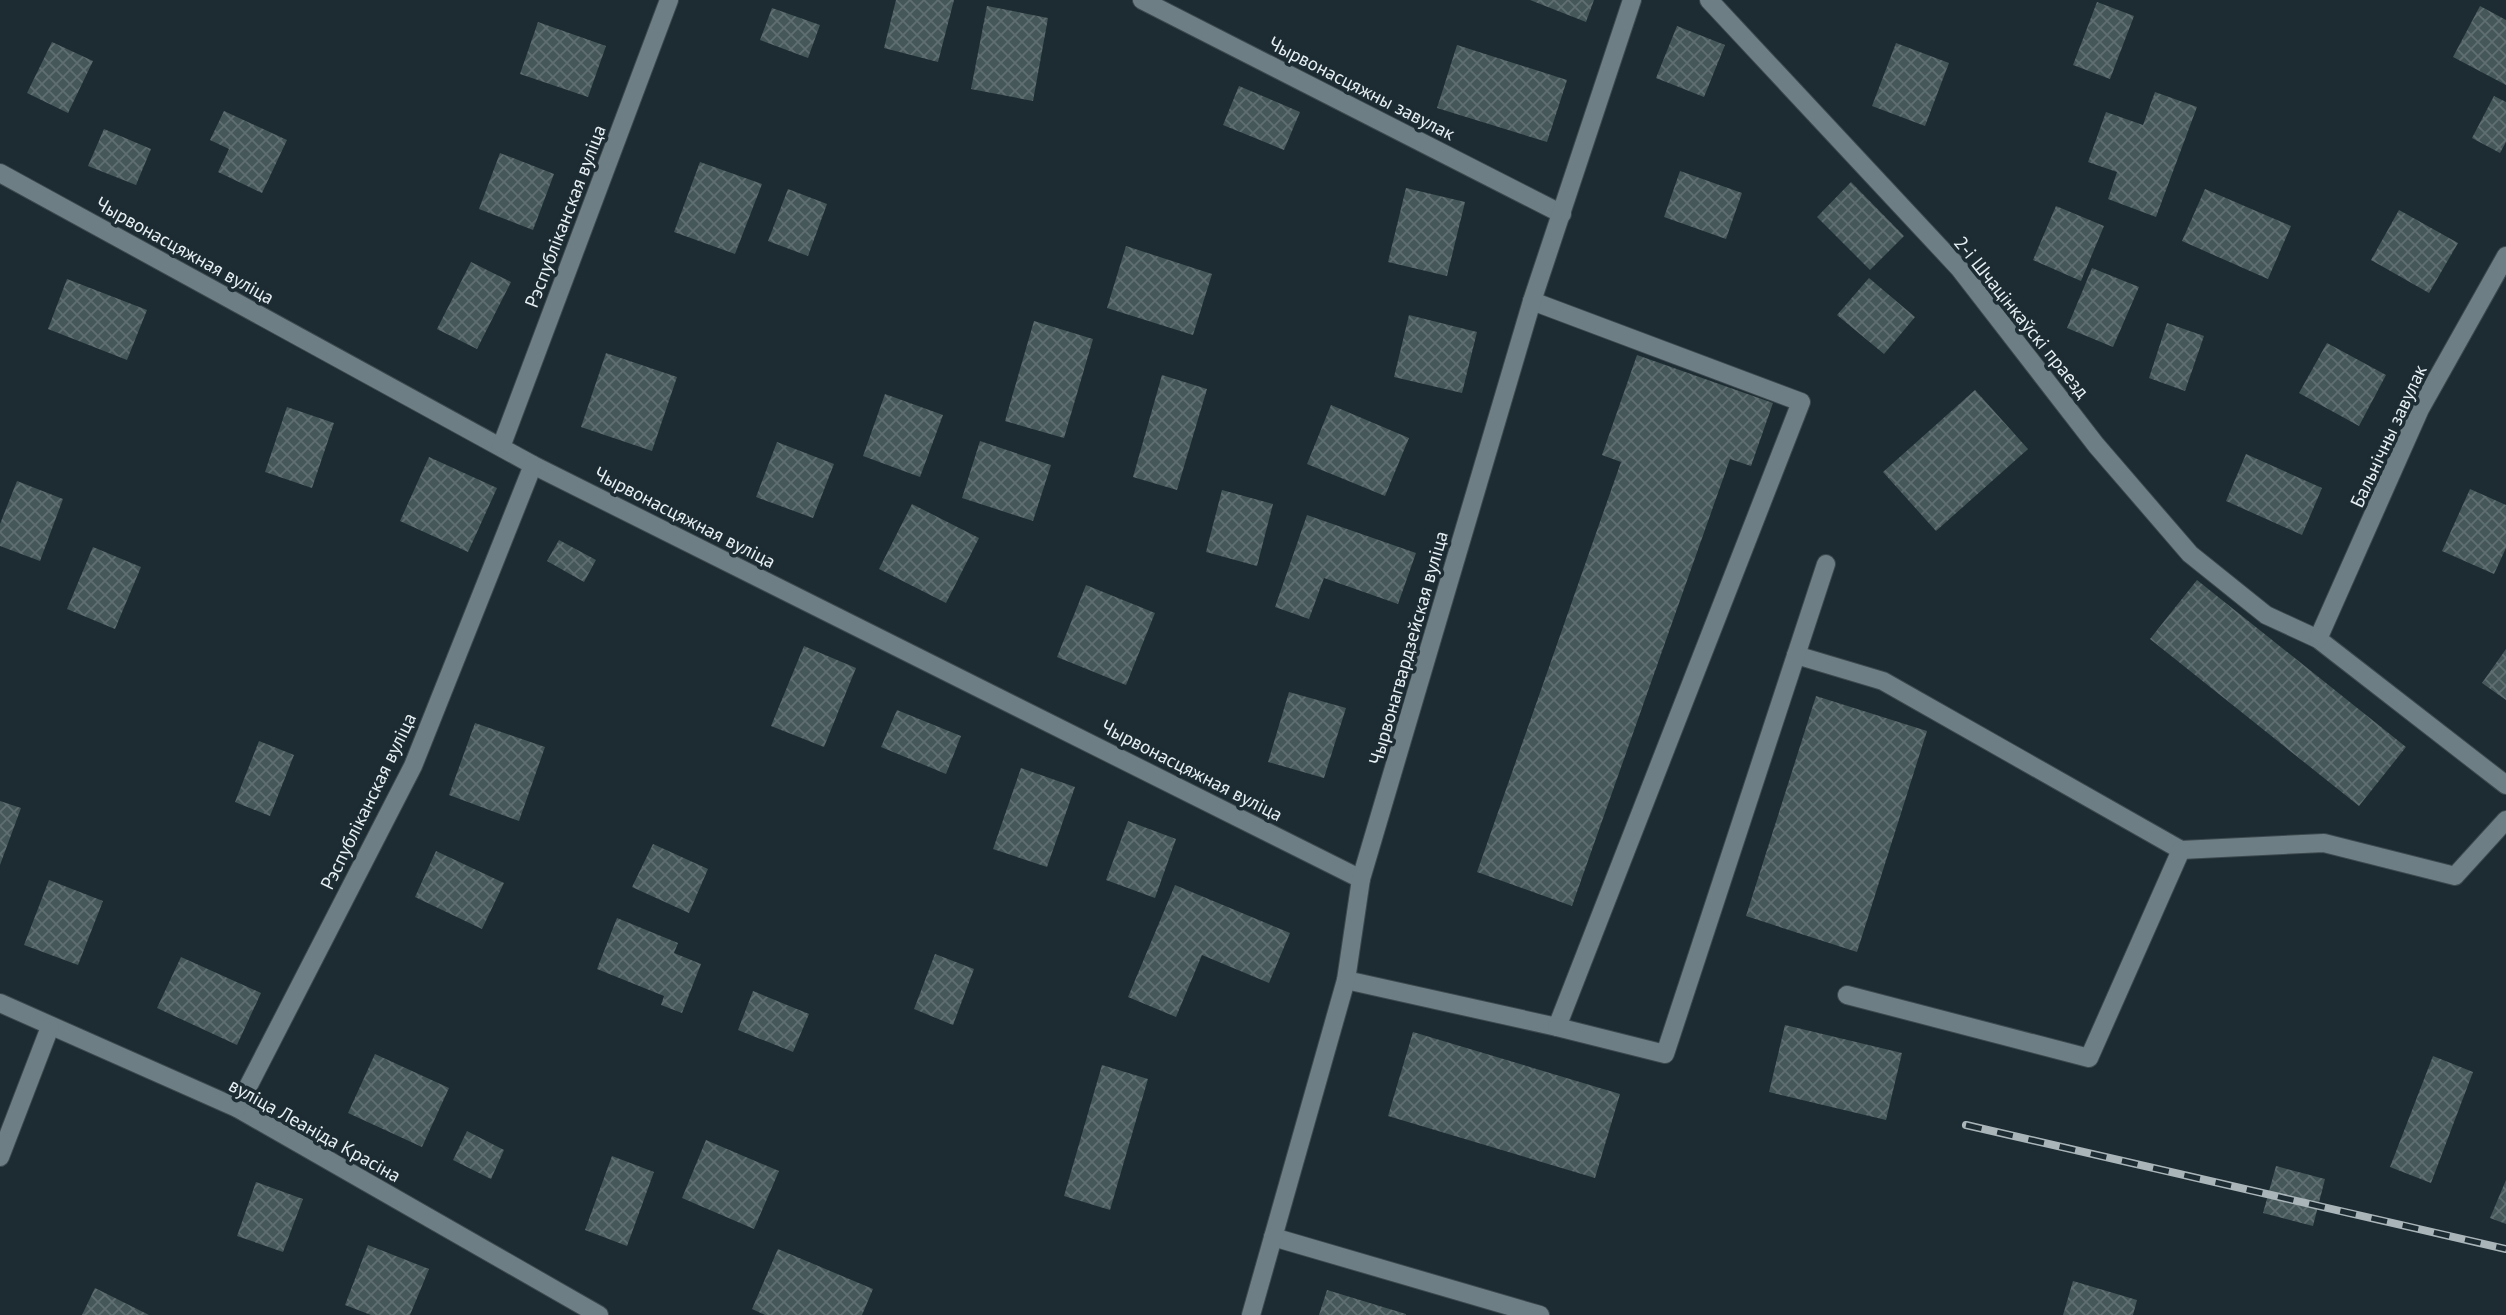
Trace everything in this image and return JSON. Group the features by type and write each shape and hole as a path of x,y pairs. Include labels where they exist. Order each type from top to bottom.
{"street":[{"name":"Рэспубліканская вуліца","path":"501,447 669,0"},
{"name":"Чырвонасцяжны завулак","path":"1142,0 1562,214"},
{"name":"Чырвонагвардзейская вуліца","path":"1251,1315 1346,980 1361,878 1532,301 1632,0"},
{"name":"2-і Шчацінкаўскі праезд","path":"1709,0 1959,268 2096,445 2190,554 2266,615 2318,639 2506,785"},
{"name":"Чырвонасцяжная вуліца","path":"0,173 533,465 1361,878"},
{"name":"Бальнічны завулак","path":"2318,639 2420,409 2506,256"},
{"path":"1532,301 1801,402 1557,1027"},
{"name":"Рэспубліканская вуліца","path":"237,1108 413,766 533,465"},
{"path":"1346,980 1665,1054 1826,564"},
{"path":"1797,655 1883,681 2181,849 2324,843 2455,876 2506,820"},
{"path":"1847,995 2089,1058 2181,849"},
{"name":"вуліца Леаніда Красіна","path":"0,1003 237,1108 599,1315"},
{"path":"0,1157 50,1027"},
{"path":"1273,1237 1540,1315"}],"building":[{"path":"896,0 954,0 938,62 884,48"},
{"path":"1530,0 1594,0 1586,22"},
{"path":"2097,2 2134,16 2110,79 2073,65"},
{"path":"987,6 1048,18 1033,101 971,89"},
{"path":"2480,6 2506,20 2506,85 2453,57"},
{"path":"772,8 820,25 808,58 760,40"},
{"path":"538,22 606,46 588,97 520,74"},
{"path":"1677,26 1725,45 1704,97 1656,78"},
{"path":"52,42 93,61 68,113 27,93"},
{"path":"1896,43 1949,63 1925,126 1872,106"},
{"path":"1457,45 1567,80 1547,142 1437,108"},
{"path":"1239,86 1300,112 1284,150 1223,125"},
{"path":"2155,92 2197,107 2156,217 2108,199 2117,172 2088,162 2106,112 2143,125"},
{"path":"2494,96 2506,102 2506,142 2500,153 2472,138"},
{"path":"224,111 287,140 262,193 218,172 229,149 210,140"},
{"path":"104,129 151,149 136,185 88,166"},
{"path":"500,153 554,174 533,230 479,209"},
{"path":"700,162 762,184 735,254 674,232"},
{"path":"1680,171 1742,193 1726,239 1664,217"},
{"path":"1851,182 1904,236 1870,270 1817,217"},
{"path":"1406,188 1465,202 1447,276 1388,262"},
{"path":"788,189 827,204 808,256 768,241"},
{"path":"2205,189 2291,226 2268,279 2182,241"},
{"path":"2056,206 2104,226 2081,281 2033,260"},
{"path":"2399,210 2458,243 2429,293 2371,260"},
{"path":"1126,246 1212,274 1193,335 1107,308"},
{"path":"471,262 511,282 477,349 437,329"},
{"path":"2092,268 2139,287 2113,347 2067,328"},
{"path":"1869,278 1915,317 1884,354 1837,315"},
{"path":"67,279 147,310 127,360 48,329"},
{"path":"1409,315 1477,332 1462,393 1394,377"},
{"path":"1034,321 1093,339 1064,438 1005,421"},
{"path":"2167,323 2204,336 2185,391 2149,378"},
{"path":"2327,343 2386,375 2359,426 2299,393"},
{"path":"606,353 677,377 652,451 581,427"},
{"path":"1637,355 1773,403 1751,466 1730,459 1572,906 1477,872 1621,462 1602,455"},
{"path":"1162,375 1207,389 1177,490 1133,477"},
{"path":"1975,390 2028,449 1936,531 1883,472"},
{"path":"885,394 943,415 920,477 863,456"},
{"path":"1331,405 1409,438 1385,496 1307,464"},
{"path":"287,407 334,423 312,488 265,472"},
{"path":"980,441 1051,465 1033,521 962,498"},
{"path":"777,442 834,464 813,518 756,497"},
{"path":"2246,454 2322,488 2302,535 2226,501"},
{"path":"429,457 497,488 468,552 400,521"},
{"path":"17,481 63,499 40,561 0,546 0,524"},
{"path":"2470,489 2506,505 2506,548 2494,574 2442,551"},
{"path":"1222,490 1273,504 1257,566 1206,552"},
{"path":"912,504 979,538 946,603 879,569"},
{"path":"1307,515 1416,553 1398,604 1324,578 1309,619 1275,607"},
{"path":"559,540 596,560 584,582 547,561"},
{"path":"93,547 141,567 115,629 67,609"},
{"path":"2197,580 2406,747 2359,806 2150,639"},
{"path":"1086,585 1155,613 1126,685 1057,657"},
{"path":"804,646 856,668 824,747 771,726"},
{"path":"2506,649 2506,700 2482,683"},
{"path":"1289,692 1346,708 1324,778 1268,762"},
{"path":"1816,696 1927,731 1857,952 1746,916"},
{"path":"897,710 961,736 946,774 881,747"},
{"path":"475,723 545,747 519,821 449,795"},
{"path":"259,741 294,755 270,816 235,802"},
{"path":"1021,768 1075,787 1047,867 993,849"},
{"path":"0,801 21,808 0,865"},
{"path":"1128,821 1176,839 1155,898 1106,880"},
{"path":"653,844 708,869 689,913 632,887"},
{"path":"436,851 504,883 482,929 415,897"},
{"path":"49,880 103,901 78,965 24,945"},
{"path":"1175,885 1290,933 1269,983 1202,955 1176,1017 1128,997"},
{"path":"617,918 678,943 674,953 701,964 682,1013 661,1005 664,996 597,969"},
{"path":"935,954 974,969 953,1025 914,1009"},
{"path":"181,957 261,993 237,1045 157,1008"},
{"path":"753,991 809,1014 793,1052 738,1030"},
{"path":"1785,1025 1902,1053 1886,1120 1769,1092"},
{"path":"1413,1032 1620,1094 1595,1178 1388,1116"},
{"path":"375,1054 449,1088 422,1147 348,1113"},
{"path":"2433,1056 2473,1072 2431,1183 2390,1167"},
{"path":"1102,1065 1148,1079 1110,1210 1064,1196"},
{"path":"467,1131 504,1150 491,1179 453,1160"},
{"path":"706,1140 779,1171 754,1229 682,1198"},
{"path":"612,1156 654,1172 627,1246 585,1230"},
{"path":"2276,1166 2325,1179 2313,1226 2263,1213"},
{"path":"2506,1180 2506,1224 2490,1218"},
{"path":"256,1182 303,1199 283,1252 237,1236"},
{"path":"368,1245 429,1269 410,1315 371,1315 345,1305"},
{"path":"778,1249 873,1289 862,1315 765,1315 752,1309"},
{"path":"2073,1281 2137,1300 2133,1315 2063,1315"},
{"path":"95,1288 149,1315 82,1315"},
{"path":"1327,1290 1406,1314 1406,1315 1319,1315"}],"railway":[{"path":"1966,1125 2506,1249"}]}
